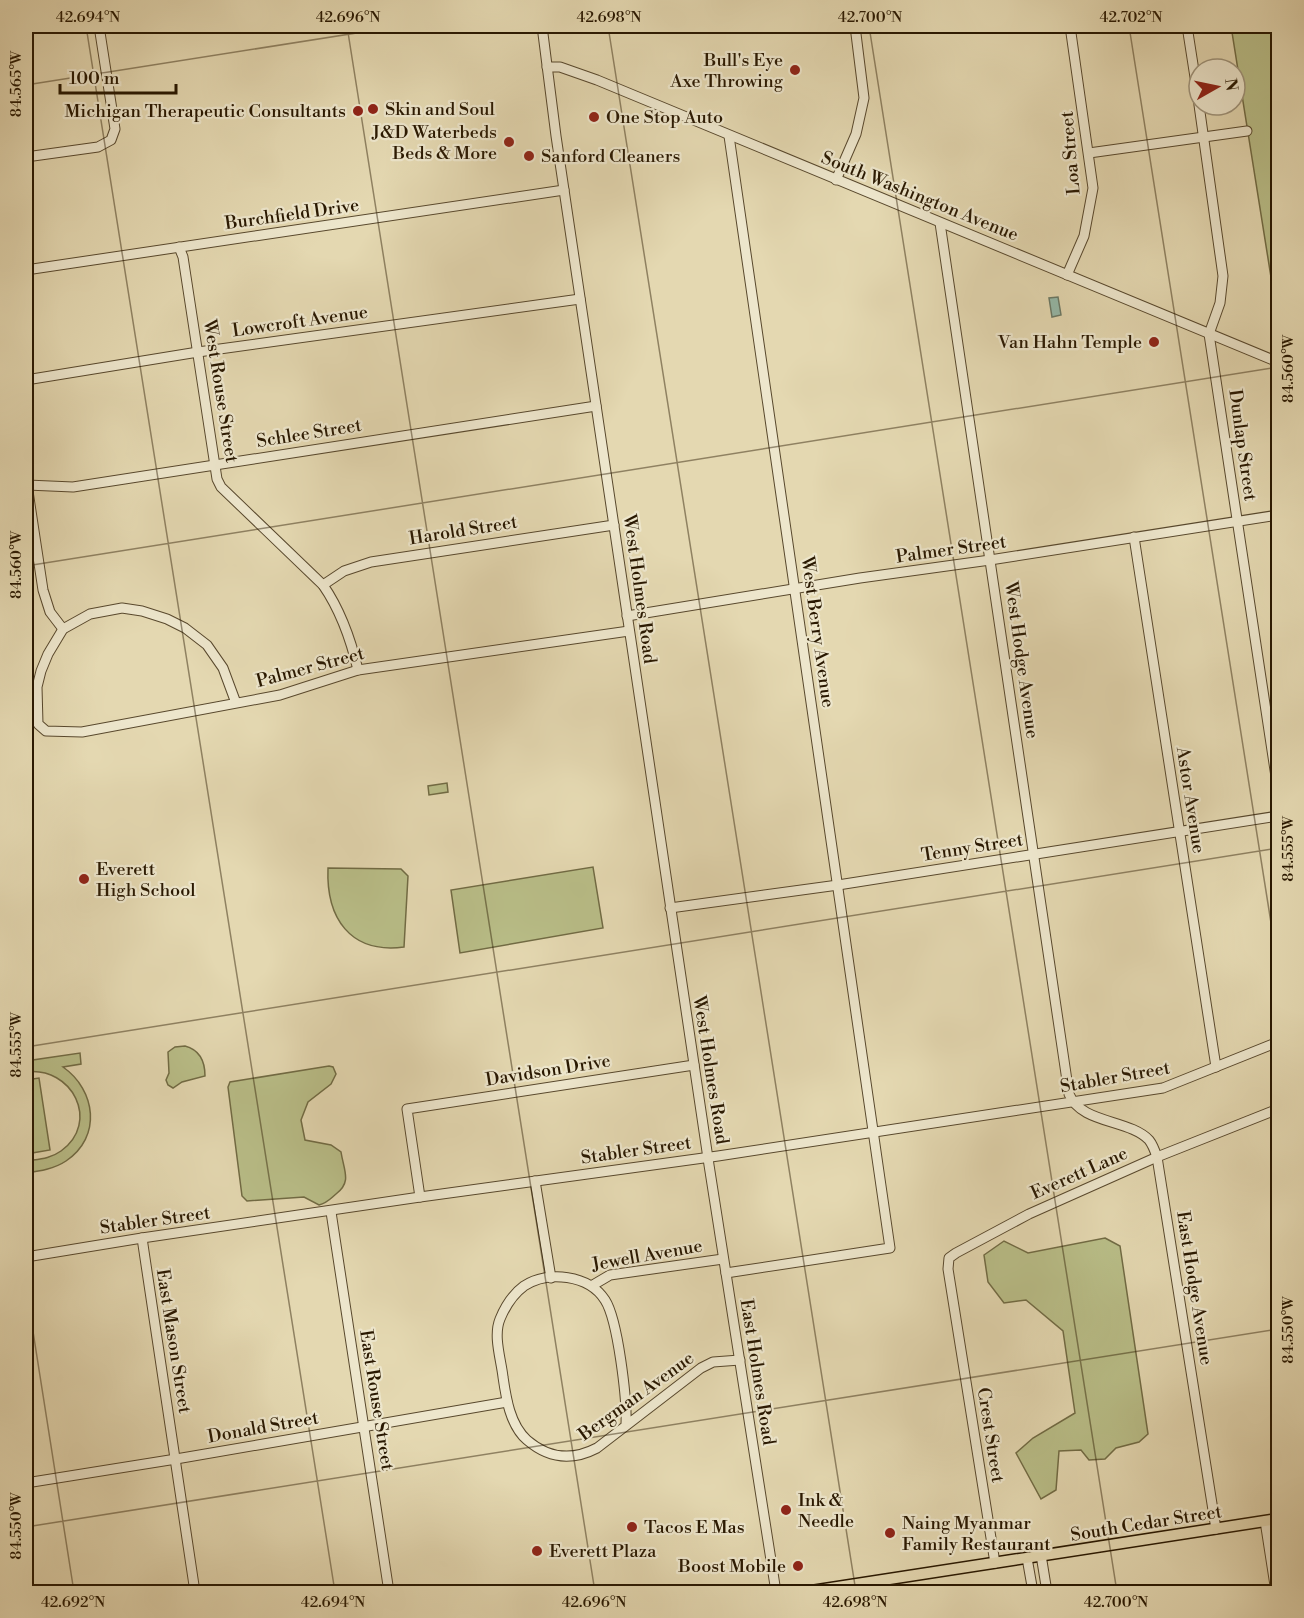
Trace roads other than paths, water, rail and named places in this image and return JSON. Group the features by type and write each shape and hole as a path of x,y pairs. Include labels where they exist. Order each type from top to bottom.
{"main road":[{"name":"South Cedar Street","path":"805,1593 1278,1519"}],"street":[{"path":"26,157 98,147 111,140 115,129 99,26"},
{"name":"West Holmes Road","path":"542,26 564,190 708,1157"},
{"path":"836,180 856,134 864,98 855,26"},
{"name":"Loa Street","path":"1068,275 1084,236 1093,188 1070,26"},
{"name":"Dunlap Street","path":"1187,26 1192,57"},
{"name":"South Washington Avenue","path":"547,67 560,67 597,80 1278,362"},
{"name":"Dunlap Street","path":"1201,117 1223,276 1220,303 1209,334 1278,790"},
{"path":"1089,153 1247,131"},
{"name":"West Berry Avenue","path":"726,1273 890,1248 729,136"},
{"name":"Burchfield Drive","path":"26,270 564,190"},
{"name":"West Hodge Avenue","path":"940,223 1072,1102"},
{"name":"West Rouse Street","path":"179,247 183,257 215,464 221,487 323,585 335,602 352,646 358,670"},
{"name":"Lowcroft Avenue","path":"26,380 198,352 580,299"},
{"name":"Schlee Street","path":"26,482 73,487 596,406"},
{"path":"26,482 43,590 50,612 63,629 90,614 122,608 142,611 167,619 185,628 207,645 223,668 236,703"},
{"name":"Palmer Street","path":"627,616 860,578 1278,515"},
{"name":"Harold Street","path":"323,585 344,571 371,562 614,525"},
{"name":"Astor Avenue","path":"1134,537 1216,1067"},
{"name":"Palmer Street","path":"63,629 48,654 37,687 38,724 46,731 82,732 280,695 358,670 629,631"},
{"name":"Tenny Street","path":"670,908 838,885 1278,816"},
{"name":"Stabler Street","path":"26,1257 1163,1088 1278,1042"},
{"name":"Davidson Drive","path":"420,1197 407,1109 694,1065"},
{"path":"1072,1102 1083,1111 1148,1139 1157,1157"},
{"name":"Everett Lane","path":"955,1312 947,1265 949,1258 956,1253 1029,1214 1157,1157 1278,1109"},
{"name":"East Holmes Road","path":"708,1157 776,1593"},
{"name":"East Hodge Avenue","path":"1157,1157 1216,1529"},
{"path":"535,1181 551,1278"},
{"name":"East Rouse Street","path":"331,1212 389,1593"},
{"name":"East Mason Street","path":"142,1238 195,1593"},
{"name":"Jewell Avenue","path":"507,1402 497,1335 499,1320 508,1303 525,1286 551,1278 578,1279 593,1285 610,1275 723,1259"},
{"path":"593,1285 605,1300 612,1314 624,1380 626,1424"},
{"name":"Crest Street","path":"955,1312 995,1563"},
{"name":"Bergman Avenue","path":"507,1402 524,1438 539,1450 571,1457 591,1451 701,1368 713,1362 740,1360"},
{"name":"Donald Street","path":"26,1483 507,1402"},
{"path":"1265,1521 1276,1593"},
{"path":"1041,1555 1047,1593"},
{"path":"1027,1558 1033,1593"}],"place":[{"name":"Bull's Eye Axe Throwing","path":"795,70"},
{"name":"Skin and Soul","path":"373,109"},
{"name":"Michigan Therapeutic Consultants","path":"358,111"},
{"name":"One Stop Auto","path":"594,117"},
{"name":"J&D Waterbeds Beds & More","path":"509,142"},
{"name":"Sanford Cleaners","path":"529,156"},
{"name":"Van Hahn Temple","path":"1154,342"},
{"name":"Everett High School","path":"84,879"},
{"name":"Ink & Needle","path":"786,1510"},
{"name":"Tacos E Mas","path":"632,1527"},
{"name":"Naing Myanmar Family Restaurant","path":"890,1533"},
{"name":"Everett Plaza","path":"537,1551"},
{"name":"Boost Mobile","path":"798,1566"}]}
